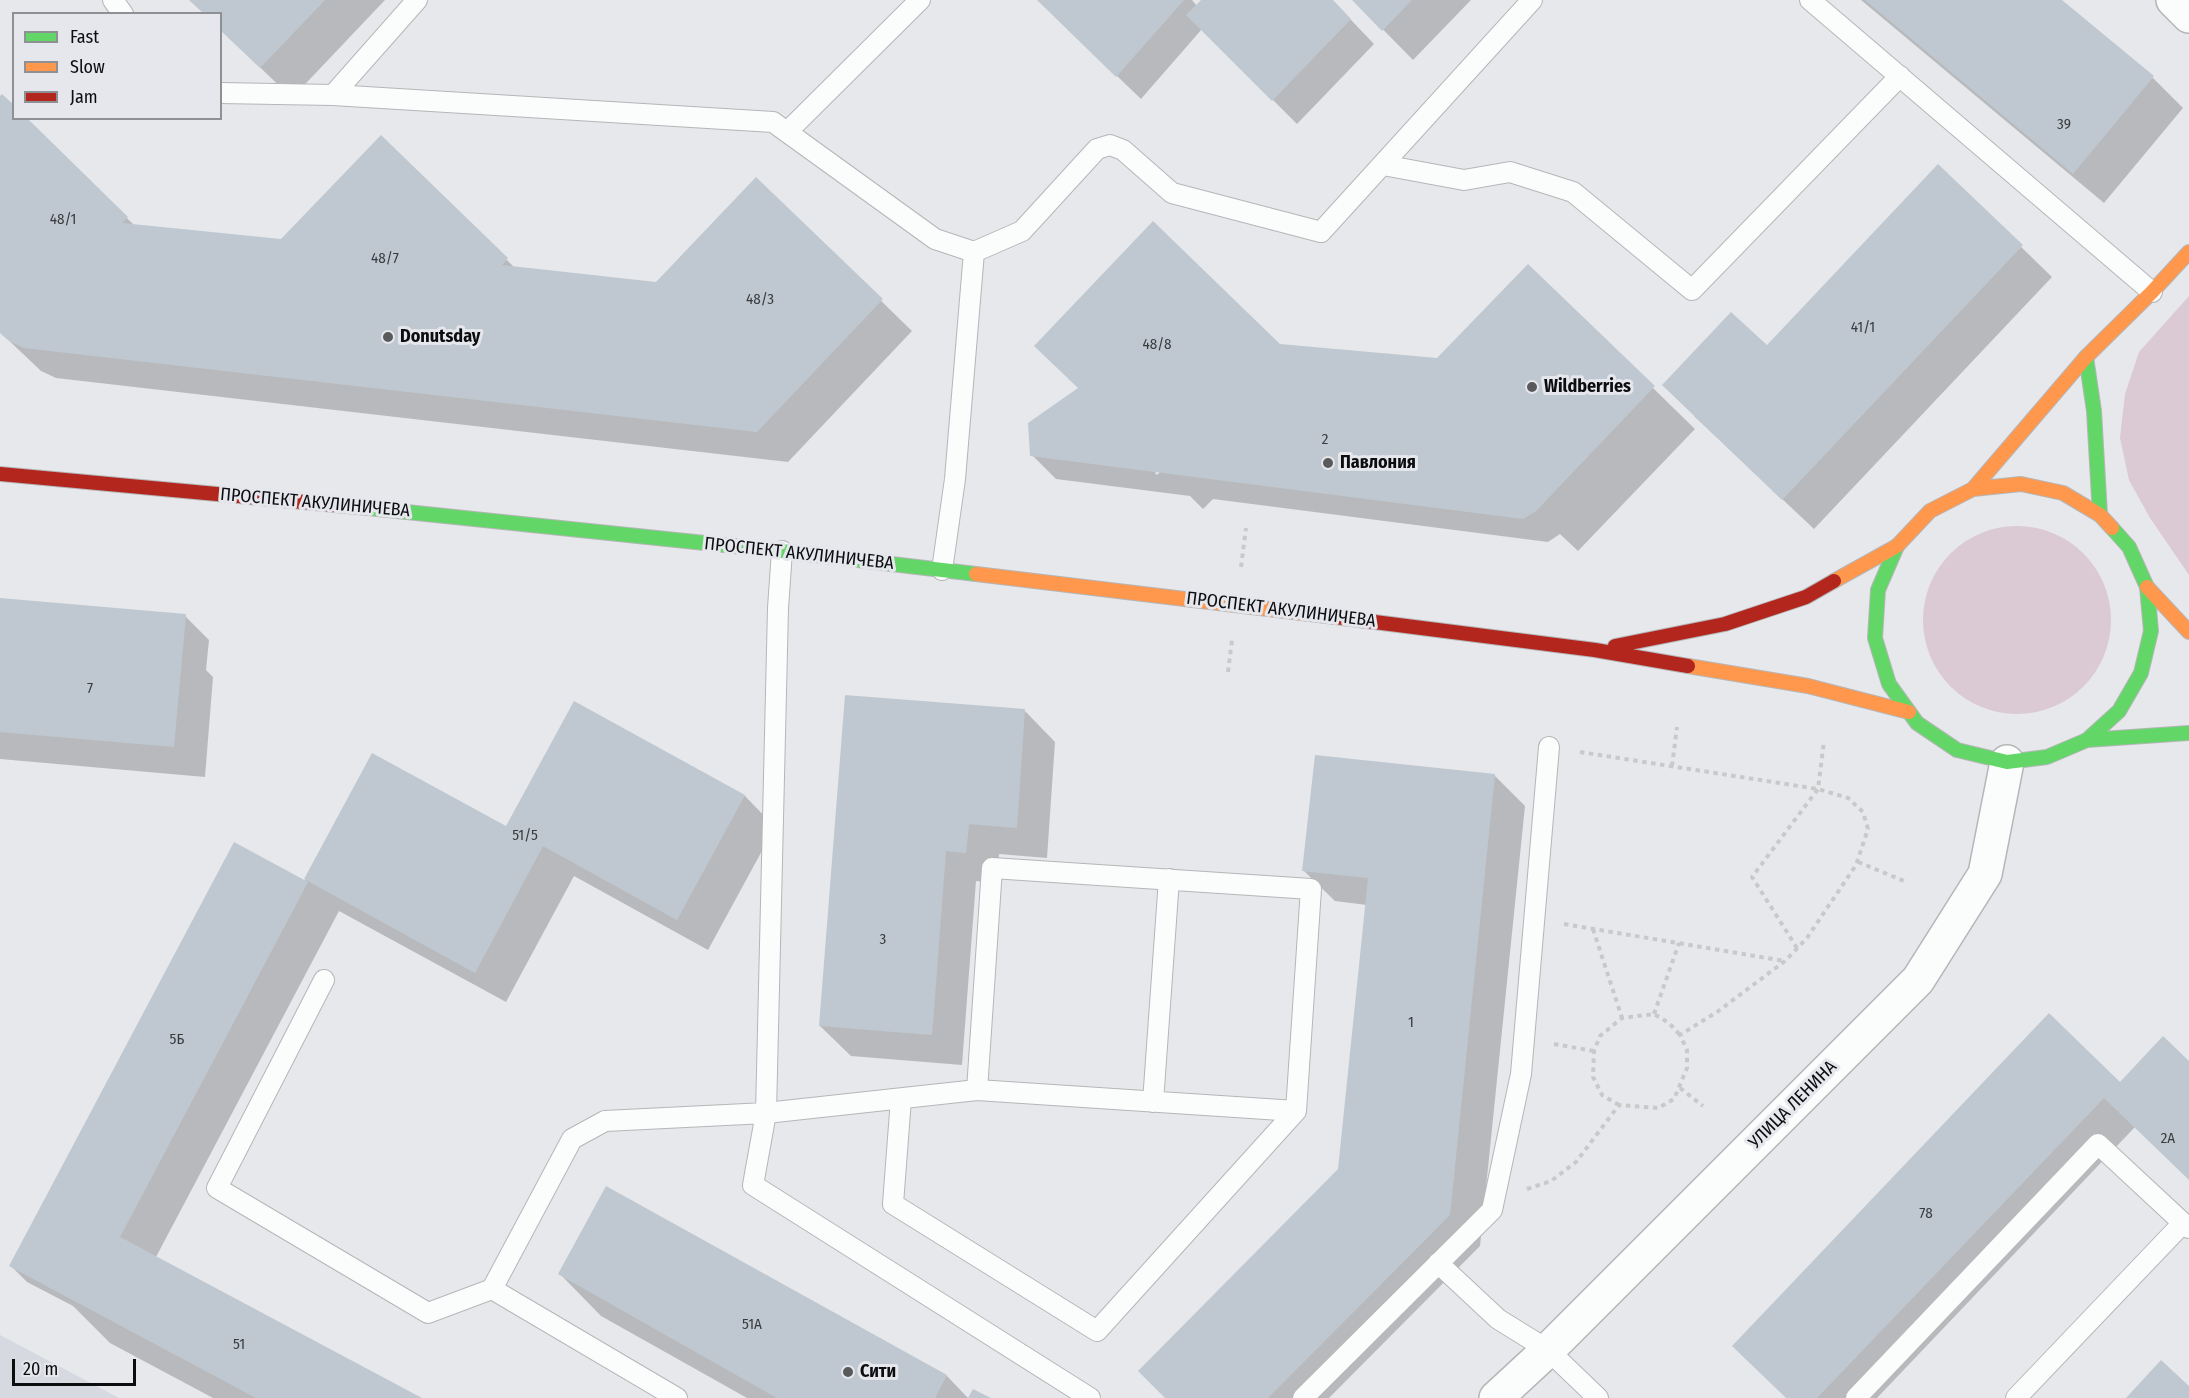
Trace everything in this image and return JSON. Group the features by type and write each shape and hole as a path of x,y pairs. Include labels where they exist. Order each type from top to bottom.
{"main road":[{"path":"1973,489 2086,357 2189,252"},
{"path":"2086,357 2094,411 2100,515"},
{"name":"ПРОСПЕКТ АКУЛИНИЧЕВА","path":"0,474 408,511 782,551 1248,606 1595,650 1808,686 1909,712"},
{"path":"1595,650 1725,624 1806,597 1897,546 1930,511 1973,489 2021,484 2063,493 2100,515 2129,548 2147,587 2189,632"},
{"path":"1897,546 1878,590 1875,638 1888,684 1917,723 1957,750 2007,762 2047,757 2087,740 2189,733"},
{"path":"2087,740 2119,711 2142,673 2151,631 2147,587"}],"street":[{"path":"2173,0 2189,16"},
{"name":"УЛИЦА ЛЕНИНА","path":"1496,1398 1548,1350 1918,980 1985,874 2007,762"}],"lane":[{"path":"333,95 417,0"},
{"path":"787,132 920,0"},
{"path":"222,93 333,95 773,122 935,239 974,252 1022,231 1097,149 1110,145 1123,150 1172,193 1321,232 1532,0"},
{"path":"1810,0 2152,292"},
{"path":"1383,165 1464,180 1510,172 1573,192 1692,290 1900,76"},
{"path":"942,570 955,479 974,252"},
{"path":"782,551 778,608 766,1113 753,1185 1090,1398"},
{"path":"1303,1398 1492,1210 1521,1074 1549,747"},
{"path":"901,1098 893,1204 1097,1330 1296,1111 1311,889 992,868 977,1090"},
{"path":"1153,1102 1169,879"},
{"path":"324,981 217,1188 428,1313 492,1289 572,1139 605,1121 766,1113 977,1090 1296,1111"},
{"path":"1856,1398 2098,1144 2186,1226 2016,1398"},
{"path":"1438,1263 1498,1319 1548,1350 1598,1398"},
{"path":"492,1289 677,1398"}],"path":[{"path":"1672,766 1677,727"},
{"path":"1797,948 1752,877 1818,789 1824,741"},
{"path":"1549,747 1818,789 1848,798 1863,812 1868,829 1858,862 1824,915 1797,948 1785,961 1717,1012 1680,1035"},
{"path":"1858,862 1904,881"},
{"path":"1535,919 1785,961"},
{"path":"1593,929 1622,1018"},
{"path":"1654,1014 1679,943"},
{"path":"1654,1014 1669,1023 1680,1035 1686,1050 1687,1068 1680,1088 1674,1099 1658,1108 1619,1105 1602,1095 1593,1077 1594,1051 1600,1036 1622,1018 1654,1014"},
{"path":"1524,1038 1594,1051"},
{"path":"1680,1088 1703,1106"},
{"path":"1494,1201 1551,1180 1576,1162 1619,1105"}],"shaded area":[{"path":"2189,296 2189,575 2150,518 2129,480 2120,438 2125,394 2139,352"},
{"path":"2017,526 2053,533 2069,542 2083,554 2095,568 2104,584 2111,620 2104,656 2095,672 2083,686 2069,698 2053,707 2017,714 1981,707 1965,698 1951,686 1939,672 1930,656 1923,620 1930,584 1939,568 1951,554 1965,542 1981,533"},
{"path":"0,1335 119,1398 0,1398"}],"building":[{"path":"189,0 325,0 260,68 222,32 222,12 202,12"},
{"path":"1037,0 1184,0 1116,77"},
{"path":"1201,0 1333,0 1351,19 1272,101 1186,15"},
{"path":"1352,0 1412,0 1382,31"},
{"path":"1865,0 2062,0 2154,76 2073,174"},
{"path":"2,94 12,103 12,120 29,120 128,217 122,223 281,239 381,135 508,258 502,265 656,282 756,177 883,299 757,432 24,348 9,341 0,333 0,96"},
{"path":"1938,164 2023,245 1782,500 1662,385 1731,312 1767,345"},
{"path":"1153,221 1280,344 1437,358 1528,264 1655,386 1536,511 1523,519 1030,456 1028,423 1078,388 1034,346"},
{"path":"0,598 186,614 174,747 0,732"},
{"path":"845,695 1025,709 1017,828 969,824 966,853 946,851 932,1035 819,1026"},
{"path":"574,701 745,795 677,920 543,846 475,973 304,879 372,753 506,826"},
{"path":"1315,755 1495,774 1450,1215 1268,1398 1165,1398 1138,1371 1338,1169 1368,878 1302,871"},
{"path":"234,842 308,882 120,1237 422,1398 256,1398 9,1266"},
{"path":"2049,1013 2120,1082 2163,1036 2189,1061 2189,1180 2104,1098 1817,1398 1786,1398 1732,1346"},
{"path":"606,1186 947,1375 935,1398 777,1398 558,1274"},
{"path":"2161,1360 2189,1386 2189,1398 2126,1398"},
{"path":"973,1389 991,1398 968,1398"}],"traffic: fast":[{"path":"2086,357 2094,411 2100,515"},
{"path":"368,508 782,551 976,574"},
{"path":"1897,546 1878,590 1875,638 1889,684 1917,723 1957,750 2007,762 2047,757 2087,740 2119,711 2141,673 2151,631 2147,587 2129,547 2112,528"},
{"path":"2087,740 2189,733"}],"traffic: slow":[{"path":"1973,489 2086,357 2189,252"},
{"path":"1834,581 1897,546 1930,511 1973,489 2021,484 2063,493 2100,515 2112,528"},
{"path":"976,574 1335,617"},
{"path":"2147,587 2189,632"},
{"path":"1688,666 1808,686 1909,712"}],"traffic: jam":[{"path":"0,474 368,508"},
{"path":"1615,646 1725,624 1806,597 1834,581"},
{"path":"1335,617 1595,650 1688,666"}],"place":[{"name":"Donutsday","path":"388,337"},
{"name":"Wildberries","path":"1532,387"},
{"name":"Павлония","path":"1328,463"},
{"name":"Сити","path":"848,1372"}]}
